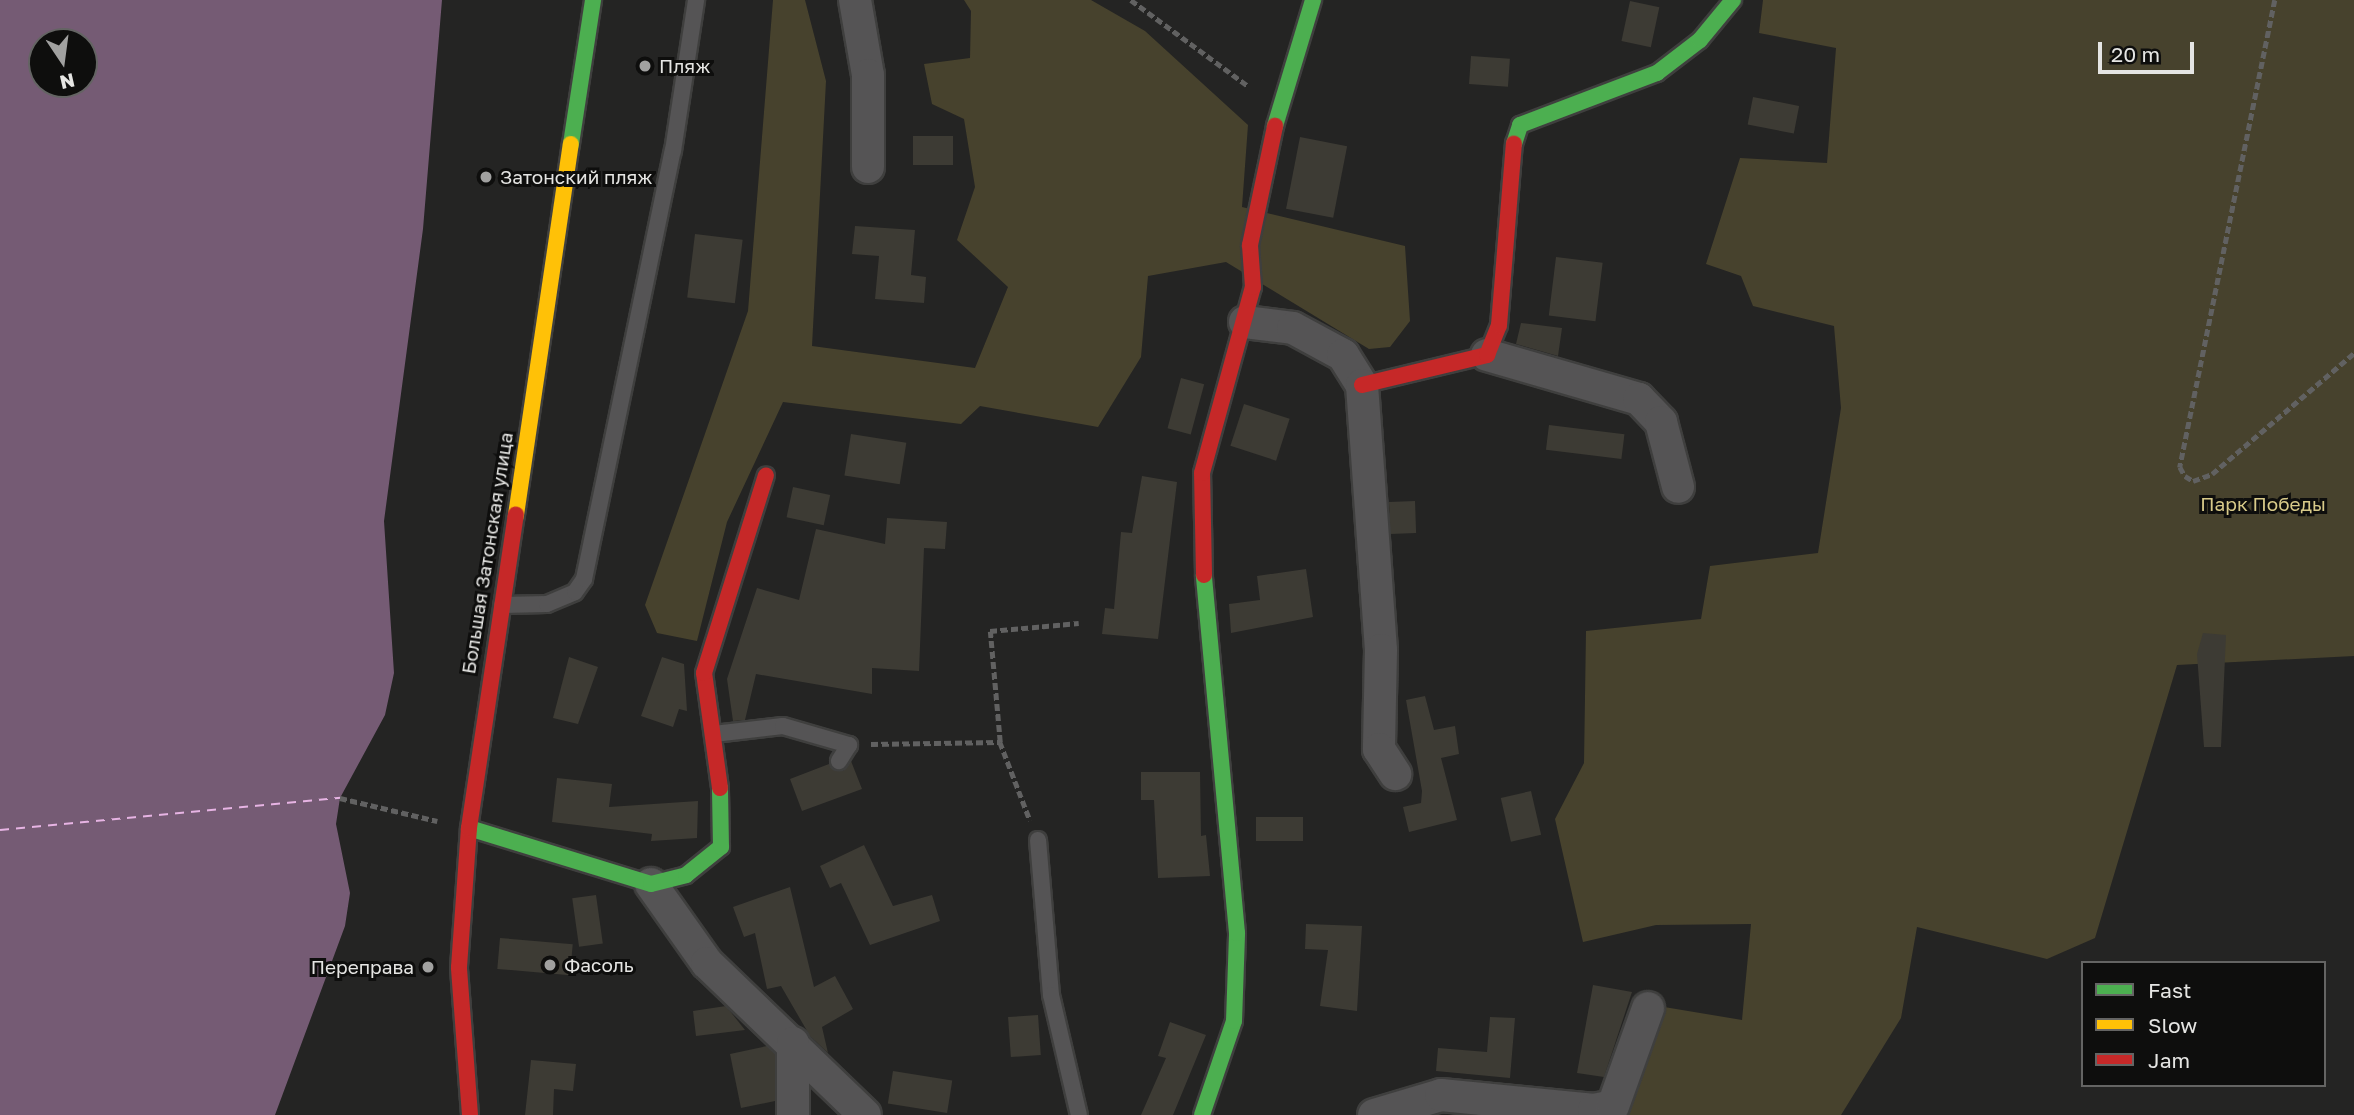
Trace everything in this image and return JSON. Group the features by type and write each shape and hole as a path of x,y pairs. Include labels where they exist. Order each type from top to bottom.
{"street":[{"name":"Большая Затонская улица","path":"470,1115 459,967 469,828 500,606 593,0"},
{"path":"855,0 868,75 868,167"},
{"path":"1202,1115 1234,1021 1237,933 1200,530 1202,473 1225,374 1245,322 1253,288 1250,244 1279,108 1312,0"},
{"path":"1487,355 1499,325 1508,161 1520,125 1657,73 1700,40 1734,0"},
{"path":"1245,322 1293,328 1343,355 1362,385 1381,650 1379,749 1395,774"},
{"path":"1362,385 1487,355 1639,399 1661,422 1678,487"},
{"path":"469,828 650,884 686,876 721,847 714,734 704,673 766,475"},
{"path":"650,884 707,963 793,1043 864,1115"},
{"path":"1374,1115 1441,1095 1594,1110 1613,1106 1648,1008"},
{"path":"793,1043 793,1115"}],"lane":[{"path":"500,606 547,604 575,592 584,579 673,151 696,0"},
{"path":"714,734 783,726 849,745 839,761"},
{"path":"1038,840 1051,995 1079,1115"}],"path":[{"path":"1131,0 1279,108"},
{"path":"2275,0 2180,467 2185,476 2193,481 2212,474 2354,353"},
{"path":"1038,840 1000,742 990,631 1079,623"},
{"path":"849,745 1000,742"},
{"path":"340,798 469,828"}],"green space":[{"path":"773,0 805,0 826,81 812,346 975,368 1008,287 957,240 975,187 964,119 932,104 924,64 970,58 971,11 964,0 1091,0 1145,31 1248,125 1242,207 1405,246 1410,321 1390,347 1369,349 1226,262 1148,276 1141,357 1098,427 980,406 961,424 783,402 727,522 697,641 657,633 645,605 748,311"},
{"name":"Парк Победы","path":"1763,0 2354,0 2354,656 2177,665 2095,938 2047,959 1917,927 1901,1018 1841,1115 1615,1115 1658,1006 1742,1020 1751,924 1656,925 1583,942 1555,819 1584,763 1586,631 1701,619 1710,566 1818,553 1841,408 1834,326 1753,306 1741,276 1706,264 1740,158 1827,163 1836,48 1759,33"}],"shaded area":[{"path":"0,0 442,0 423,229 384,521 394,673 385,715 340,798 336,824 350,893 345,926 275,1115 0,1115"}],"building":[{"path":"1630,1 1659,7 1651,47 1621,41"},
{"path":"1471,56 1510,59 1508,87 1469,84"},
{"path":"1753,97 1799,106 1794,133 1748,124"},
{"path":"913,136 953,136 953,165 913,165"},
{"path":"1300,137 1347,146 1333,218 1286,209"},
{"path":"855,226 915,230 911,275 926,277 924,303 875,299 879,256 852,254"},
{"path":"695,234 743,240 735,303 687,298"},
{"path":"1556,257 1603,263 1595,321 1549,316"},
{"path":"1521,323 1562,328 1558,356 1516,344"},
{"path":"1181,378 1204,384 1191,434 1168,428"},
{"path":"1244,404 1290,419 1276,461 1230,446"},
{"path":"1549,425 1624,434 1621,459 1546,450"},
{"path":"851,434 906,443 900,484 844,475"},
{"path":"1142,476 1177,482 1158,639 1102,634 1105,608 1114,609 1121,532 1132,533"},
{"path":"793,487 830,495 824,525 787,517"},
{"path":"1415,501 1416,533 1390,534 1389,502"},
{"path":"887,518 947,522 945,549 924,548 919,671 872,668 872,694 756,674 745,720 733,721 727,679 757,588 799,600 816,529 885,544"},
{"path":"1306,569 1313,617 1231,633 1229,604 1260,600 1257,576"},
{"path":"2203,633 2226,635 2221,747 2204,747 2197,654"},
{"path":"569,657 598,667 578,724 553,718"},
{"path":"662,657 684,664 687,711 679,709 673,727 641,716"},
{"path":"1425,696 1434,730 1455,726 1459,754 1441,758 1457,820 1409,832 1403,807 1421,803 1422,791 1406,700"},
{"path":"851,761 862,789 802,811 790,779 829,764 843,771"},
{"path":"1141,772 1200,772 1201,836 1206,835 1210,876 1158,878 1154,800 1141,800"},
{"path":"557,778 612,784 609,807 698,801 697,838 651,841 652,834 552,822"},
{"path":"1531,791 1541,835 1511,842 1501,798"},
{"path":"1256,817 1303,817 1303,841 1256,841"},
{"path":"864,845 893,906 932,895 940,921 870,945 841,883 830,888 820,866"},
{"path":"790,887 814,987 835,976 853,1009 822,1027 828,1053 810,1036 781,986 767,989 755,933 744,937 733,907"},
{"path":"596,895 603,944 579,947 572,898"},
{"path":"1306,924 1362,926 1357,1011 1320,1006 1328,950 1305,949"},
{"path":"500,938 573,944 570,975 497,969"},
{"path":"1593,985 1632,992 1604,1077 1577,1073"},
{"path":"726,1006 745,1030 696,1036 693,1011"},
{"path":"1038,1015 1041,1055 1011,1057 1008,1017"},
{"path":"1490,1017 1515,1018 1510,1078 1436,1071 1438,1048 1487,1052"},
{"path":"1170,1022 1206,1035 1173,1115 1141,1115 1166,1058 1158,1056"},
{"path":"767,1046 775,1054 775,1101 741,1108 730,1054"},
{"path":"531,1060 576,1064 573,1091 554,1089 553,1115 525,1115"},
{"path":"893,1071 952,1080 947,1113 888,1104"}],"ferry route":[{"path":"0,830 340,798"}],"traffic: fast":[{"path":"571,144 593,0"},
{"path":"1275,126 1313,0"},
{"path":"1514,144 1520,125 1657,73 1700,40 1733,0"},
{"path":"1202,1115 1234,1021 1237,933 1204,575"},
{"path":"469,828 651,884 686,875 721,847 720,788"}],"traffic: slow":[{"path":"516,515 571,144"}],"traffic: jam":[{"path":"1204,575 1202,473 1253,287 1250,245 1275,126"},
{"path":"1362,385 1487,355 1499,325 1514,144"},
{"path":"720,788 704,673 766,475"},
{"path":"470,1115 459,967 469,828 516,515"}],"place":[{"name":"Пляж","path":"645,66"},
{"name":"Затонский пляж","path":"486,177"},
{"name":"Фасоль","path":"550,965"},
{"name":"Переправа","path":"428,967"}]}
